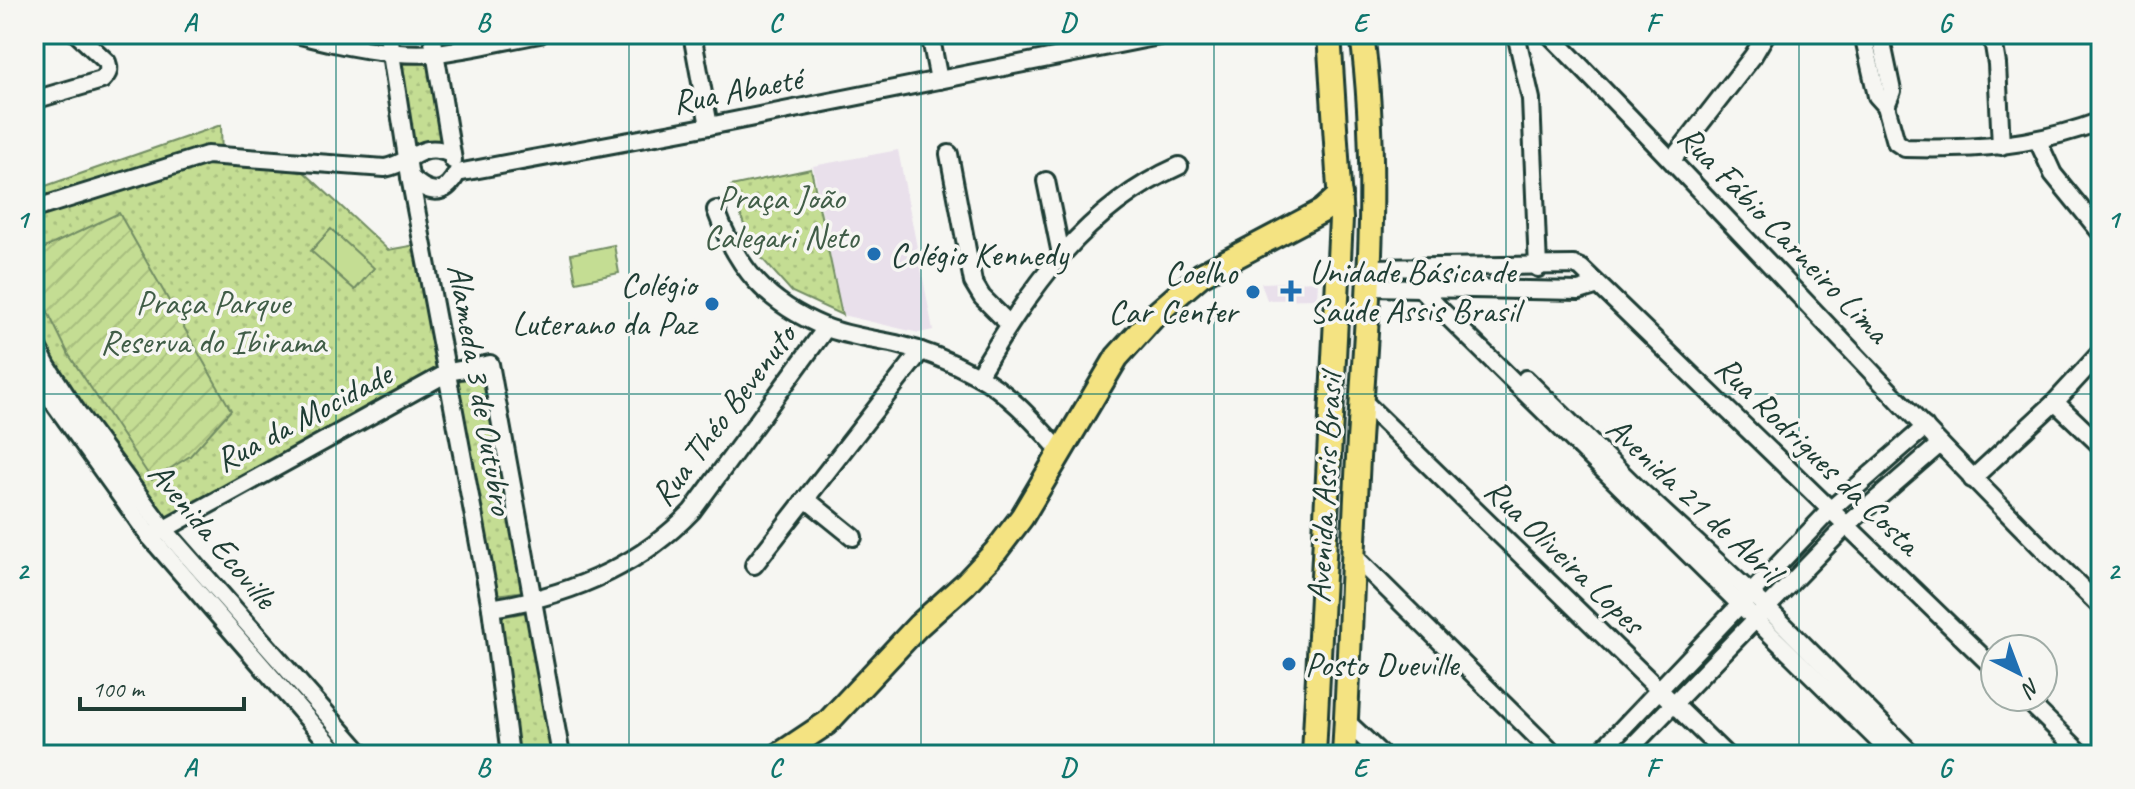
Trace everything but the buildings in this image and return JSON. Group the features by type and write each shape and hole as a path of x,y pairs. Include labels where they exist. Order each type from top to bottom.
{"main road":[{"name":"Avenida Assis Brasil","path":"1314,755 1341,219 1329,34"},
{"path":"1353,34 1358,63 1368,78"},
{"name":"Avenida Assis Brasil","path":"1344,755 1352,554 1371,278 1373,181 1368,78 1362,34"},
{"path":"1247,249 1341,219 1373,181"},
{"path":"779,755 827,723 918,626 996,551 1022,517 1062,453 1117,357 1176,295 1201,275 1322,211 1340,195"},
{"path":"1335,351 1353,389 1363,401"}],"street":[{"path":"34,100 102,80 107,75 107,62 77,34"},
{"path":"296,34 326,42 390,42 432,34 451,154 457,173 448,186 430,191 416,204"},
{"path":"390,42 434,53 540,34"},
{"path":"692,34 709,126"},
{"path":"930,34 939,80"},
{"name":"Rua Abaeté","path":"457,173 1169,34"},
{"path":"1516,34 1531,99 1538,268"},
{"name":"Rua Fábio Carneiro Lima","path":"1549,34 1972,479 2101,607"},
{"path":"1672,160 1753,56 1766,34"},
{"path":"1992,34 1997,64 2001,146"},
{"path":"1873,40 1877,96 1886,106 1900,147 2001,146 2038,141 2101,121"},
{"name":"Alameda 3 de Outubro","path":"390,42 409,169 491,608 510,755"},
{"path":"2038,141 2053,174 2101,233"},
{"path":"409,169 424,149 433,148 451,154"},
{"path":"949,154 973,282 982,297 1009,324"},
{"path":"34,209 207,155 409,169"},
{"path":"978,376 1009,324 1061,254 1085,228 1121,198 1155,176 1179,166"},
{"path":"409,169 423,189 430,191"},
{"path":"1046,181 1061,254"},
{"path":"716,210 728,243 751,276 779,300 826,328 921,351 978,376 1018,407 1062,453"},
{"name":"Rua Rodrigues da Costa","path":"1371,278 1428,269 1574,265 1588,273 1979,653"},
{"path":"1427,288 1428,269"},
{"path":"1371,278 1427,288 1579,291 1598,285"},
{"name":"Avenida 21 de Abril","path":"1427,288 1632,492 1913,755"},
{"name":"Rua Théo Bevenuto","path":"491,608 533,602 615,571 669,535 692,511 826,328"},
{"name":"Avenida Ecoville","path":"34,341 47,366 156,533 363,755"},
{"path":"754,565 921,351"},
{"path":"1972,479 2055,402 2101,352"},
{"name":"Alameda 3 de Outubro","path":"490,364 561,755"},
{"name":"Rua da Mocidade","path":"156,533 449,372 490,364"},
{"name":"Avenida Ecoville","path":"34,375 156,533 335,752"},
{"name":"Rua Oliveira Lopes","path":"1363,401 1726,755"},
{"path":"2055,402 2101,446"},
{"path":"1597,755 1831,509 1925,427"},
{"path":"1624,755 1847,525 1940,444"},
{"path":"806,499 853,537"},
{"path":"1352,554 1555,755"},
{"name":"Avenida 21 de Abril","path":"1760,613 1893,755"},
{"path":"2040,713 2083,755"},
{"path":"1346,721 1382,755"},
{"path":"335,752 345,736"}],"shaded area":[{"name":"Colégio Kennedy","path":"898,150 933,330 919,333 842,315 813,166"},
{"name":"Unidade Básica de Saúde Assis Brasil","path":"1318,281 1317,299 1267,300 1261,283"}],"green space":[{"path":"432,63 446,145 411,152 398,64"},
{"name":"Praça Parque Reserva do Ibirama","path":"221,125 222,159 214,163 304,172 388,250 416,245 442,369 165,521 51,365 34,329 34,190"},
{"name":"Praça João Calegari Neto","path":"811,169 842,315 792,292 751,246 731,186"},
{"path":"119,213 231,410 190,456 152,480 69,355 34,284 34,253"},
{"path":"331,229 374,268 355,290 311,251"},
{"path":"614,245 619,273 576,282 571,254"},
{"path":"487,376 525,591 496,595 455,381"},
{"path":"529,612 556,755 517,755 500,617"}],"place":[{"name":"Colégio Kennedy","path":"874,254"},
{"name":"Unidade Básica de Saúde Assis Brasil","path":"1291,291"},
{"name":"Coelho Car Center","path":"1253,292"},
{"name":"Colégio Luterano da Paz","path":"712,304"},
{"name":"Posto Dueville","path":"1289,664"}]}
